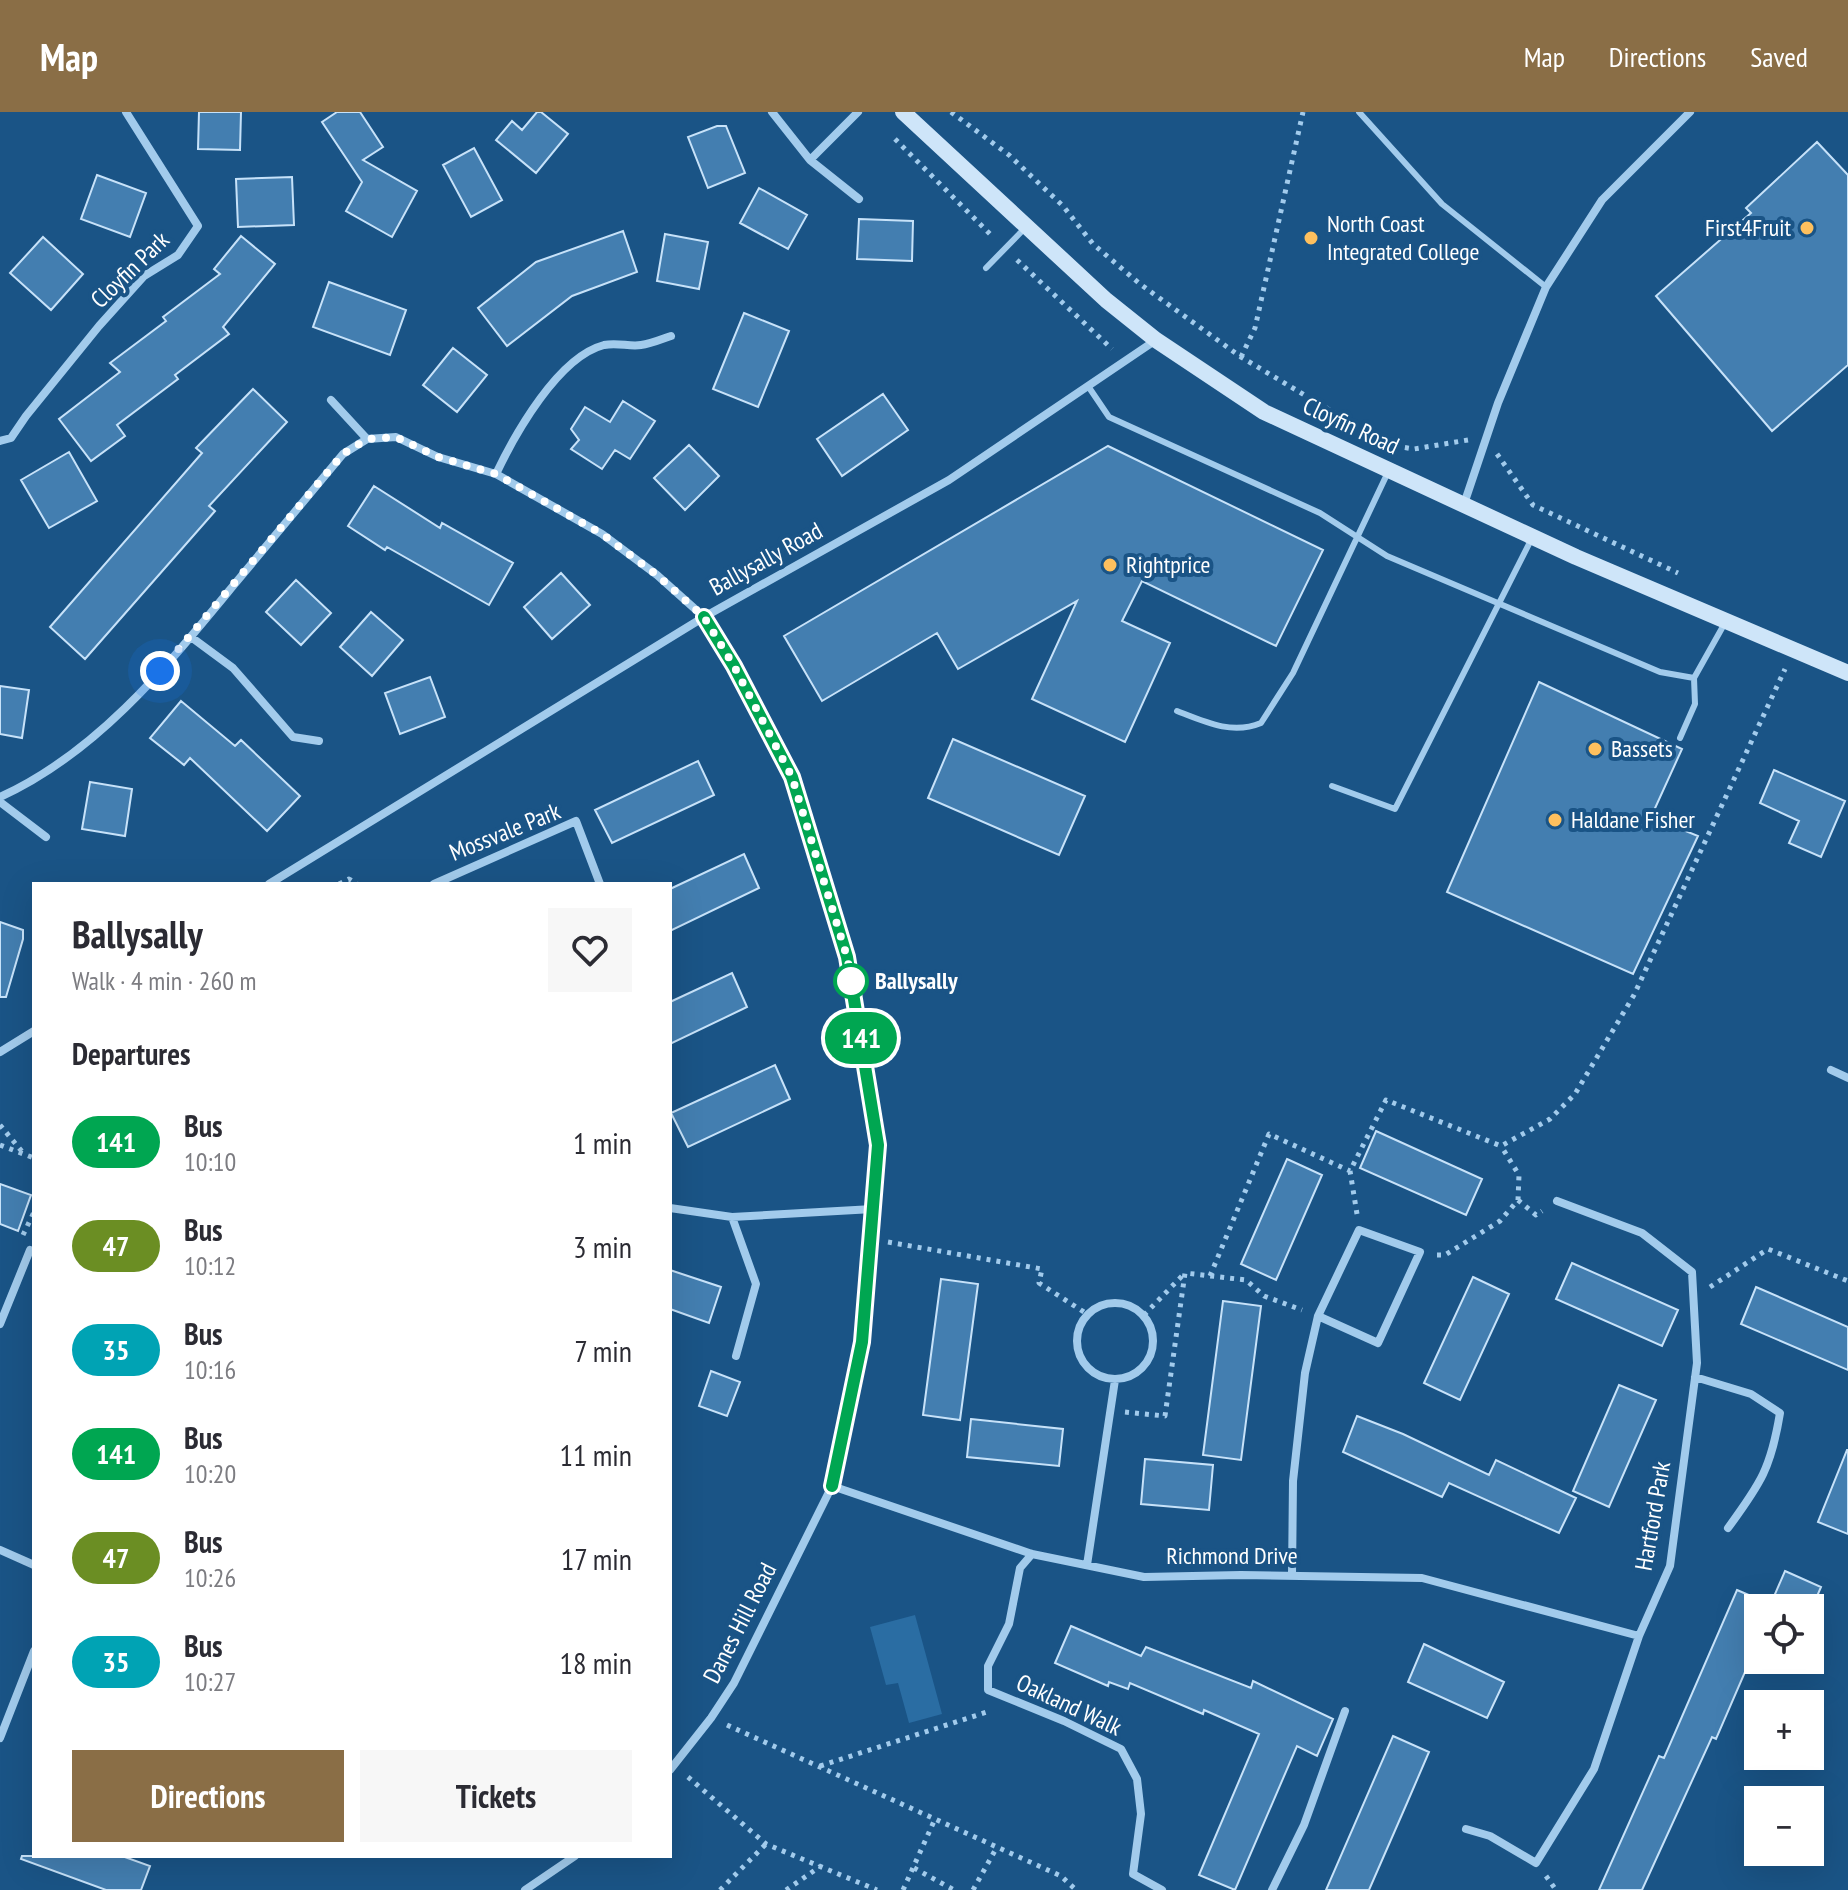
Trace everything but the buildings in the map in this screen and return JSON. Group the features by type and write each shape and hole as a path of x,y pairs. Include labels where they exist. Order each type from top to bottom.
{"main road":[{"name":"Cloyfin Road","path":"903,112 1106,300 1156,340 1264,412 1532,537 1848,673"}],"street":[{"name":"Cloyfin Park","path":"0,441 11,438 99,326 144,276 178,255 198,226 126,112"},
{"path":"772,112 810,160 859,199"},
{"path":"810,160 858,112"},
{"path":"1464,504 1486,438 1546,287 1602,200 1690,112"},
{"path":"496,474 513,439 548,388 583,355 601,346 618,343 641,345 671,336"},
{"name":"Ballysally Road","path":"272,882 704,617 949,480 1156,340"},
{"path":"46,837 0,800 80,750 144,688 191,637 343,454 367,439 331,400"},
{"name":"Danes Hill Road","path":"367,439 396,437 438,457 496,474 602,534 657,575 704,617 734,666 792,777 847,957 878,1145 862,1342 832,1486 734,1683 672,1768"},
{"path":"191,637 233,668 293,737 319,741"},
{"name":"Mossvale Park","path":"439,882 576,821 599,882"},
{"path":"0,1052 32,1032"},
{"path":"1831,1070 1848,1078"},
{"name":"Hartford Park","path":"1466,1829 1490,1836 1536,1863 1594,1769 1639,1636 1670,1566 1695,1377 1692,1272 1642,1233 1557,1201"},
{"path":"672,1208 732,1217 873,1209"},
{"path":"732,1217 756,1284 736,1356"},
{"path":"1292,1576 1293,1481 1305,1373 1318,1316 1359,1230 1420,1252 1378,1343 1318,1316"},
{"path":"0,1324 30,1250"},
{"path":"1122,1303 1144,1315 1153,1338 1152,1351 1139,1371 1115,1380 1091,1372 1082,1362 1076,1337 1087,1314 1098,1306 1122,1303"},
{"path":"1695,1377 1751,1394 1780,1413 1773,1454 1758,1487 1728,1528"},
{"path":"1087,1565 1115,1380"},
{"name":"Richmond Drive","path":"832,1486 1032,1554 1144,1577 1422,1578 1639,1636"},
{"path":"0,1550 32,1564"},
{"name":"Oakland Walk","path":"1032,1554 1020,1568 1009,1624 988,1666 988,1690 1064,1721 1121,1749 1137,1779 1141,1814 1133,1874 1162,1890"},
{"path":"0,1738 32,1656"},
{"path":"1272,1890 1304,1825 1345,1711"},
{"path":"525,1890 572,1858"}],"lane":[{"path":"1359,112 1442,204 1546,287"},
{"path":"986,268 1026,227"},
{"path":"1088,386 1109,417 1320,513 1387,556 1660,672 1694,678"},
{"path":"1177,711 1212,725 1237,728 1261,723 1293,673 1389,470"},
{"path":"1332,786 1395,809 1532,537"},
{"path":"1680,738 1695,704 1694,678 1726,621"}],"path":[{"path":"951,112 1009,155 1063,206 1093,244 1117,264 1241,357 1374,437"},
{"path":"1241,357 1255,328 1303,112"},
{"path":"1388,444 1414,449 1486,438 1533,505 1683,575"},
{"path":"1501,1146 1550,1119 1575,1094 1634,995 1794,650"},
{"path":"1359,1230 1350,1171 1386,1100 1501,1146 1519,1175 1518,1200 1500,1221 1445,1255 1420,1252"},
{"path":"0,1125 24,1154"},
{"path":"1210,1276 1269,1134 1350,1171"},
{"path":"0,1145 32,1157"},
{"path":"1518,1200 1536,1215 1557,1201"},
{"path":"870,1239 1042,1269 1039,1283 1087,1314"},
{"path":"1694,1297 1768,1249 1848,1281"},
{"path":"1185,1273 1246,1280 1264,1296 1318,1316"},
{"path":"1144,1315 1185,1273"},
{"path":"1111,1409 1165,1416 1185,1273"},
{"path":"819,1767 1018,1702"},
{"path":"711,1718 1061,1876 1076,1890"},
{"path":"672,1768 766,1844 877,1890"},
{"path":"903,1890 935,1819"},
{"path":"720,1890 766,1844"},
{"path":"973,1890 997,1847"},
{"path":"786,1890 821,1866"},
{"path":"914,1868 954,1890"}],"shaded area":[{"path":"915,1615 942,1714 909,1723 898,1683 886,1685 870,1627"}],"bus line":[{"name":"141","path":"704,617 734,666 792,777 847,957 878,1145 862,1342 832,1486"}],"place":[{"name":"First4Fruit","path":"1807,228"},
{"name":"North Coast Integrated College","path":"1311,238"},
{"name":"Rightprice","path":"1110,565"},
{"name":"Bassets","path":"1595,749"},
{"name":"Haldane Fisher","path":"1555,820"},
{"name":"Ballysally","path":"851,981"}],"route":[{"path":"160,671 343,454 367,439 396,437 438,457 496,474 602,534 657,575 704,617 734,666 792,777 847,957 853,989 851,981"}]}
